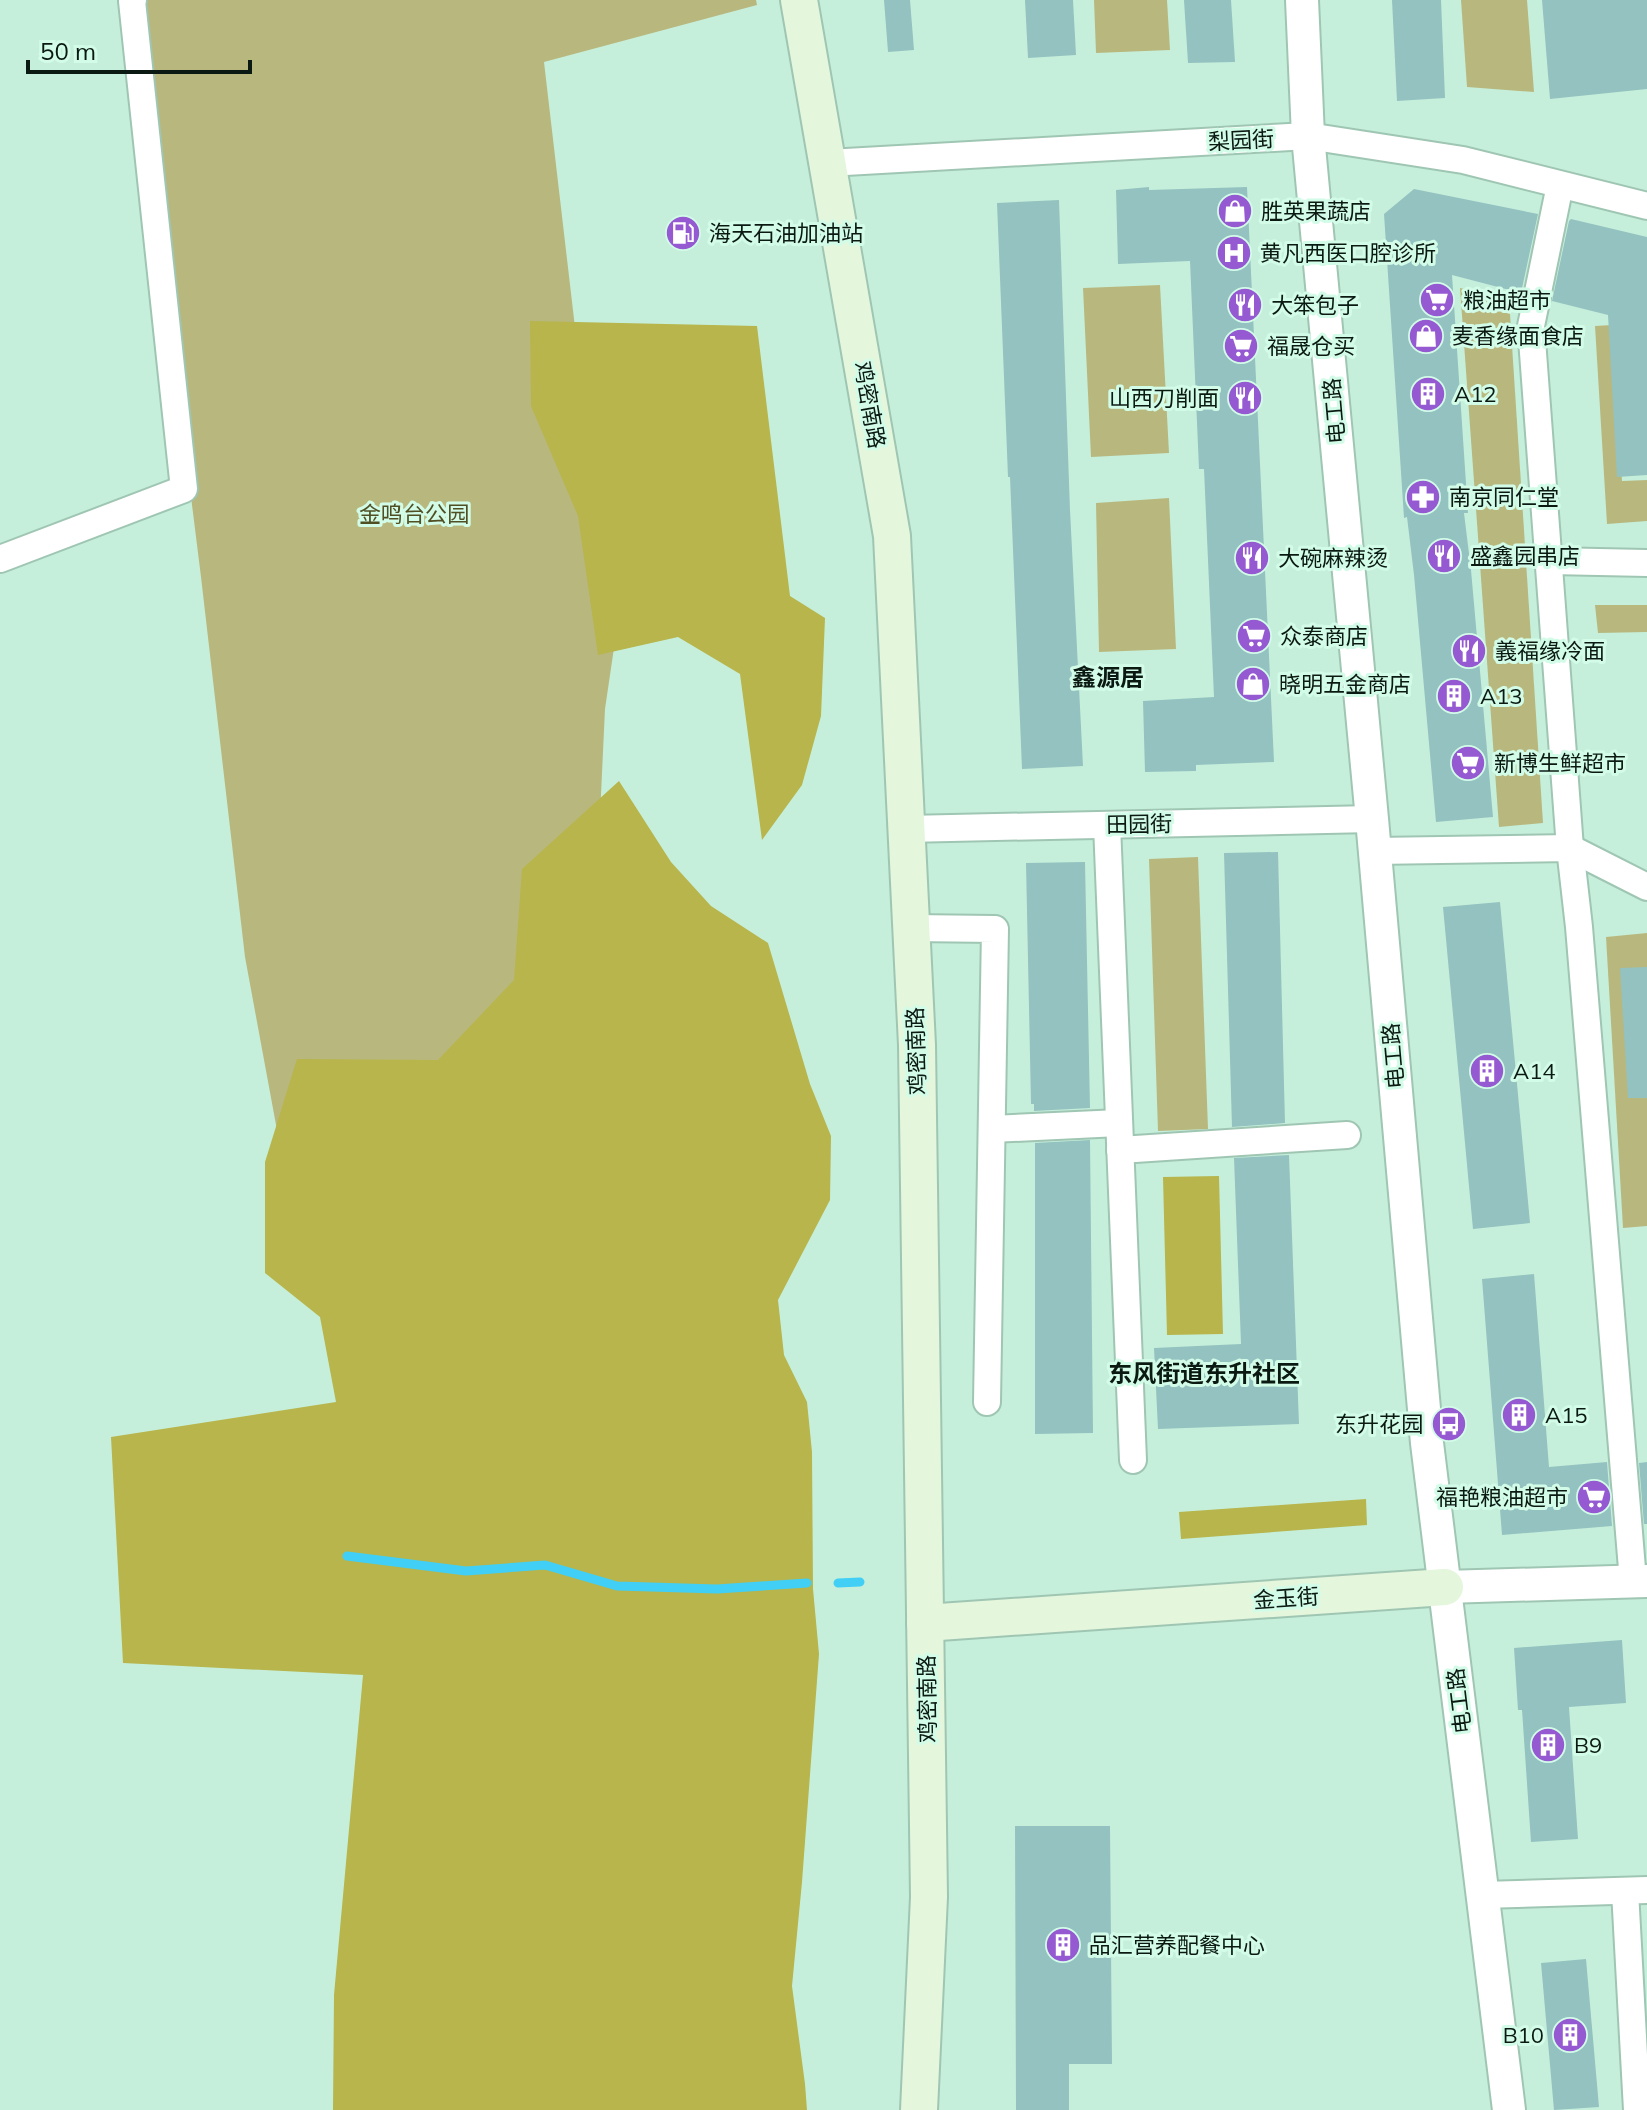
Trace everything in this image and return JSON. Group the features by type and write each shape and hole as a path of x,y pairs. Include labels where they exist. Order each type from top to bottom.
{"main road":[{"name":"鸡密南路","path":"799,0 892,536 917,1045 929,1897 919,2110"},
{"name":"金玉街","path":"925,1623 1445,1587"}],"street":[{"path":"0,559 184,489 133,0"},
{"name":"电工路","path":"1302,0 1308,136 1427,1443 1509,2110"},
{"name":"梨园街","path":"828,163 1308,136 1463,160 1647,206"},
{"path":"1560,185 1531,326 1570,848 1640,1581"},
{"path":"1550,561 1647,563"},
{"name":"田园街","path":"906,829 1372,819"},
{"path":"1107,825 1133,1460"},
{"path":"1374,851 1570,848 1647,887"},
{"path":"911,928 995,929 987,1402"},
{"path":"992,1129 1119,1123"},
{"path":"1120,1150 1347,1135"},
{"name":"金玉街","path":"1445,1587 1640,1581"},
{"path":"1482,1895 1636,1891 1637,2110"}],"green space":[{"name":"金鸣台公园","path":"129,0 756,0 757,5 544,62 576,336 638,485 605,709 589,1052 279,1141 245,957"},
{"path":"1094,0 1167,0 1170,50 1096,53"},
{"path":"1461,0 1527,0 1534,92 1467,87"},
{"path":"1160,285 1169,453 1091,457 1083,288"},
{"path":"1460,288 1509,299 1543,823 1499,827"},
{"path":"1612,325 1622,481 1647,480 1647,521 1607,524 1595,326"},
{"path":"1169,498 1176,649 1099,652 1096,503"},
{"path":"1595,605 1647,605 1647,632 1598,633"},
{"path":"1198,857 1208,1129 1158,1131 1149,859"},
{"path":"1647,933 1647,1226 1623,1228 1606,937"}],"shaded area":[{"path":"530,321 757,326 790,596 825,618 821,716 802,785 762,840 740,674 678,637 598,655 578,516 531,406"},
{"path":"619,781 671,862 711,906 768,943 810,1084 831,1136 830,1200 778,1300 784,1355 807,1402 812,1452 813,1589 819,1654 792,1986 807,2110 333,2110 334,1995 363,1675 123,1663 111,1437 336,1402 320,1317 265,1273 265,1162 297,1059 438,1060 514,980 522,869"},
{"path":"1219,1176 1223,1334 1167,1335 1163,1177"},
{"path":"1366,1499 1367,1525 1181,1539 1179,1512"}],"building":[{"path":"884,0 910,0 914,50 888,52"},
{"path":"1025,0 1073,0 1076,55 1028,58"},
{"path":"1184,0 1231,0 1235,62 1188,63"},
{"path":"1392,0 1441,0 1445,98 1397,101"},
{"path":"1542,0 1647,0 1647,89 1550,99"},
{"path":"1149,187 1149,190 1247,187 1274,762 1196,765 1196,771 1145,772 1143,701 1214,697 1204,469 1199,469 1190,261 1118,264 1116,190"},
{"path":"1414,189 1538,214 1521,293 1452,275 1468,513 1464,513 1493,817 1436,822 1414,575 1407,517 1404,518 1384,214"},
{"path":"1059,200 1083,766 1022,769 997,203"},
{"path":"1571,219 1647,237 1647,475 1617,477 1608,315 1552,301"},
{"path":"1278,852 1285,1123 1232,1127 1224,853"},
{"path":"1085,862 1090,1108 1034,1111 1034,1104 1031,1104 1026,863"},
{"name":"A14","path":"1500,902 1530,1223 1473,1229 1443,907"},
{"path":"1647,967 1647,1098 1628,1098 1620,968"},
{"path":"1090,1140 1093,1433 1035,1434 1035,1143"},
{"path":"1289,1155 1299,1424 1158,1429 1154,1348 1241,1344 1234,1158"},
{"name":"A15","path":"1534,1274 1549,1467 1607,1462 1612,1526 1502,1535 1482,1279"},
{"path":"1647,1462 1647,1524 1644,1524 1639,1463"},
{"name":"B9","path":"1622,1640 1626,1703 1569,1707 1578,1839 1531,1842 1522,1710 1518,1710 1514,1648"},
{"name":"品汇营养配餐中心","path":"1015,1826 1110,1826 1112,2064 1069,2064 1069,2110 1016,2110"},
{"name":"B10","path":"1586,1959 1599,2107 1554,2110 1541,1963"}],"waterway":[{"path":"347,1556 466,1571 545,1565 617,1586 717,1589 807,1583"},
{"path":"838,1583 860,1582"}],"place":[{"name":"胜英果蔬店","path":"1235,211"},
{"name":"海天石油加油站","path":"683,233"},
{"name":"黄凡西医口腔诊所","path":"1234,253"},
{"name":"粮油超市","path":"1437,300"},
{"name":"大笨包子","path":"1245,305"},
{"name":"麦香缘面食店","path":"1426,336"},
{"name":"福晟仓买","path":"1241,346"},
{"name":"A12","path":"1428,394"},
{"name":"山西刀削面","path":"1245,398"},
{"name":"南京同仁堂","path":"1423,497"},
{"name":"盛鑫园串店","path":"1444,556"},
{"name":"大碗麻辣烫","path":"1252,558"},
{"name":"众泰商店","path":"1254,636"},
{"name":"義福缘冷面","path":"1469,651"},
{"name":"晓明五金商店","path":"1253,684"},
{"name":"A13","path":"1454,696"},
{"name":"新博生鲜超市","path":"1468,763"},
{"name":"A14","path":"1487,1071"},
{"name":"A15","path":"1519,1415"},
{"name":"东升花园","path":"1449,1424"},
{"name":"福艳粮油超市","path":"1594,1497"},
{"name":"B9","path":"1548,1745"},
{"name":"品汇营养配餐中心","path":"1063,1945"},
{"name":"B10","path":"1570,2035"}],"district":[{"name":"鑫源居","path":"1108,678"},
{"name":"东风街道东升社区","path":"1204,1374"}]}
